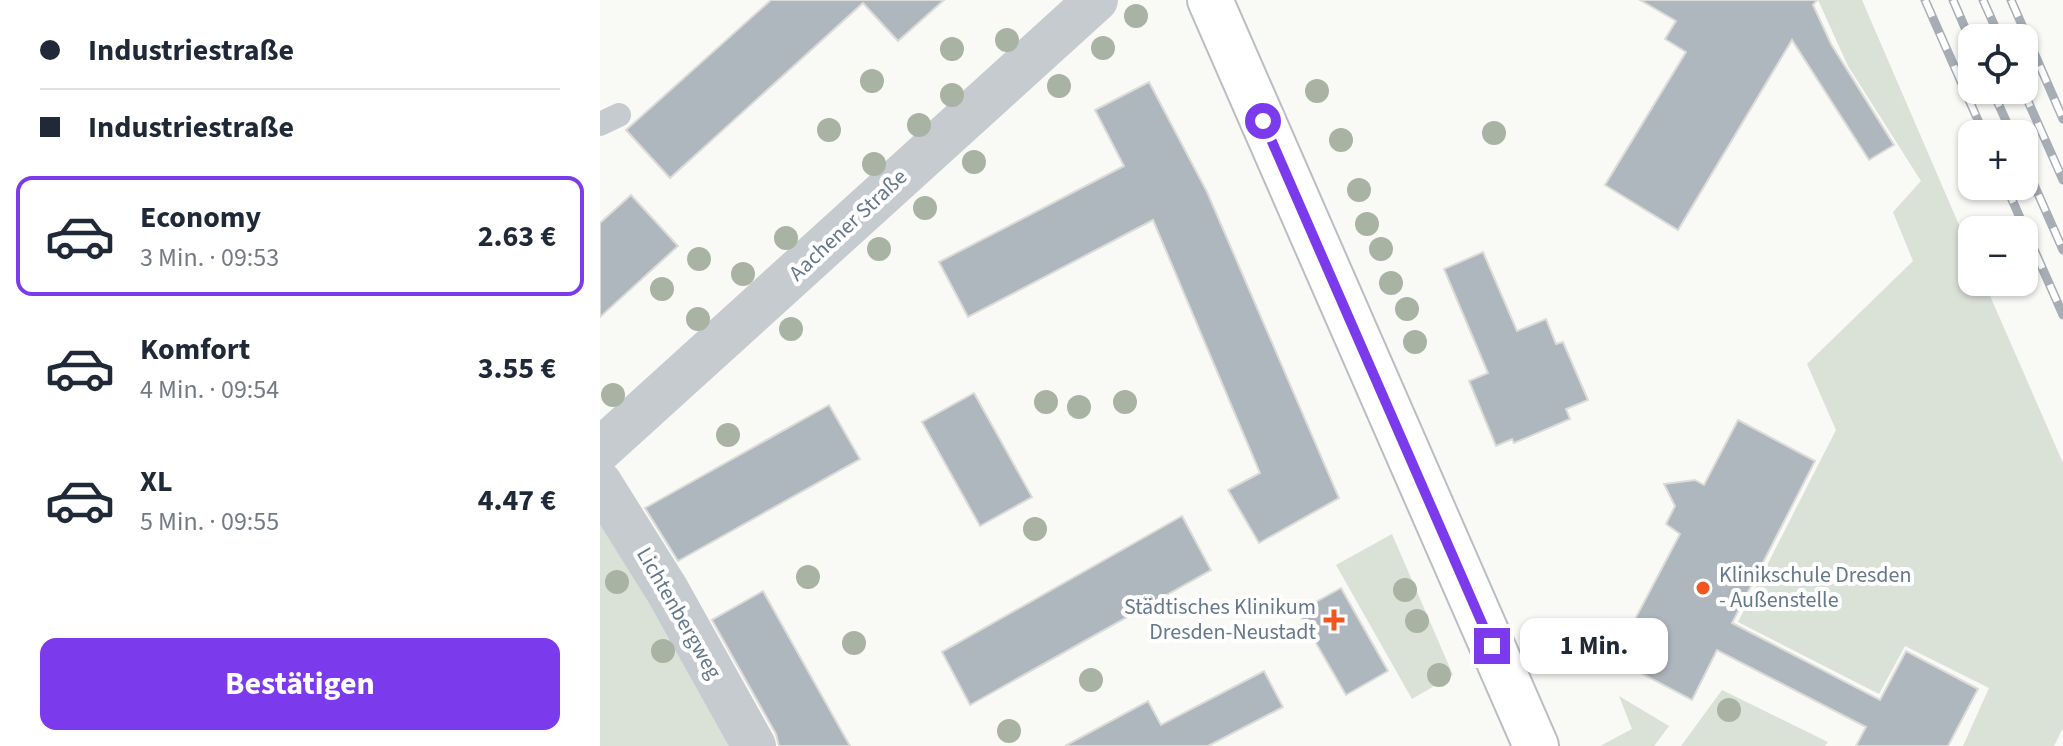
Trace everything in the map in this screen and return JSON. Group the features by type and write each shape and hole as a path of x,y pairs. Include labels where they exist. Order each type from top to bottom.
{"street":[{"name":"Aachener Straße","path":"600,450 1096,0"},
{"path":"1210,0 1536,746"},
{"name":"Lichtenbergweg","path":"600,483 610,494 667,590 754,746"}],"shaded area":[{"path":"1818,0 1862,0 1958,223 1958,296 1990,296 2063,463 2063,728 2054,746 1963,746 1989,688 1905,646 1879,694 1738,622 1836,430 1807,364 1913,261 1893,212 1921,181 1848,66"},
{"path":"600,517 738,746 600,746"},
{"path":"1392,534 1453,675 1412,699 1336,565"},
{"path":"1722,690 1828,742 1825,746 1681,746"},
{"path":"1619,696 1669,726 1654,746 1600,746 1632,729"}],"building":[{"path":"771,0 944,0 898,41 863,3 670,178 626,130"},
{"path":"1640,0 1817,0 1813,5 1831,44 1894,145 1869,160 1792,40 1678,230 1605,185 1686,52 1665,39 1676,21"},
{"path":"1149,82 1207,192 1339,498 1259,543 1228,490 1260,473 1153,220 968,317 939,262 1124,166 1095,110"},
{"path":"631,195 678,246 600,317 600,223"},
{"path":"1483,252 1517,331 1546,319 1556,344 1563,342 1588,400 1566,409 1570,419 1514,443 1512,439 1496,446 1469,381 1488,373 1444,269"},
{"path":"974,393 1032,497 980,526 922,422"},
{"path":"829,405 860,459 678,561 645,508"},
{"path":"1738,420 1815,461 1732,623 1880,700 1906,651 1978,689 1948,746 1856,746 1866,727 1717,650 1692,700 1614,659 1680,534 1666,524 1675,506 1664,484 1695,480 1704,485"},
{"path":"1182,516 1211,570 970,705 942,652"},
{"path":"1341,588 1388,671 1346,695 1298,612"},
{"path":"763,591 850,746 779,746 776,734 712,620"},
{"path":"1264,671 1283,707 1208,746 1065,746 1148,701 1161,725"}],"railway":[{"path":"1925,0 1978,120"},
{"path":"1953,0 1963,24"},
{"path":"1983,0 1994,24"},
{"path":"2011,0 2063,119"},
{"path":"1998,104 2006,120"},
{"path":"2029,104 2063,180"},
{"path":"2038,194 2063,250"},
{"path":"2012,200 2063,315"}],"place":[{"name":"Klinikschule Dresden - Außenstelle","path":"1703,588"},
{"name":"Städtisches Klinikum Dresden-Neustadt","path":"1334,620"}],"route":[{"path":"1263,121 1492,646"}]}
